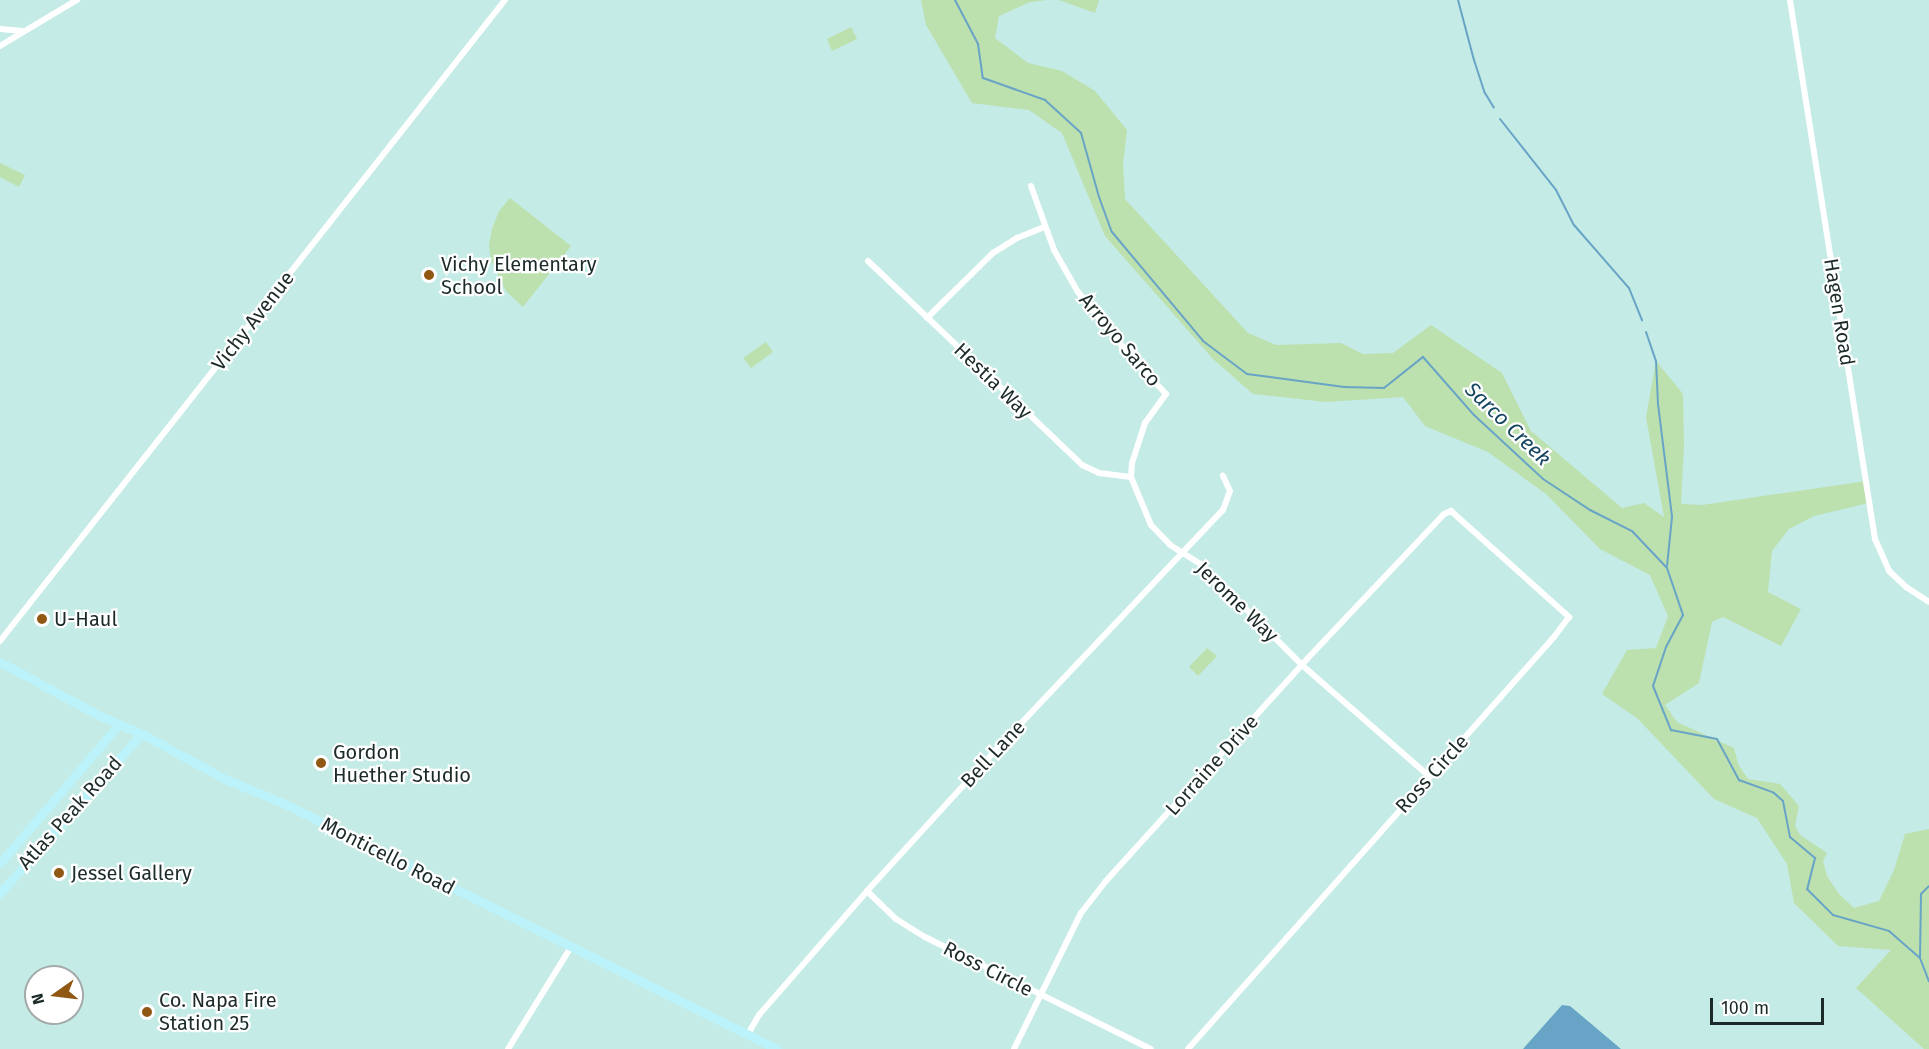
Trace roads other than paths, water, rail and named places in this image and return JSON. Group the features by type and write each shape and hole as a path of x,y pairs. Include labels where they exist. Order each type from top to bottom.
{"main road":[{"name":"Monticello Road","path":"0,662 225,779 283,803 777,1049"},
{"name":"Atlas Peak Road","path":"0,863 119,724"},
{"name":"Atlas Peak Road","path":"0,893 141,734"}],"street":[{"path":"0,46 77,0"},
{"name":"Vichy Avenue","path":"0,641 506,0"},
{"name":"Hagen Road","path":"1790,0 1875,538 1889,571 1906,587 1929,602"},
{"path":"0,29 25,32"},
{"name":"Arroyo Sarco","path":"1031,186 1044,227 1065,269 1094,314 1167,394 1145,423 1135,450 1131,477"},
{"path":"927,318 993,253 1017,238 1044,227"},
{"name":"Hestia Way","path":"868,261 1082,465 1099,473 1131,477"},
{"name":"Bell Lane","path":"748,1034 759,1015 867,891 1223,510 1228,502 1230,491 1224,476"},
{"name":"Jerome Way","path":"1131,477 1151,525 1182,553 1201,564 1302,665 1429,776"},
{"name":"Lorraine Drive","path":"1014,1049 1081,913 1092,897 1302,665 1444,514 1451,511"},
{"name":"Ross Circle","path":"1188,1049 1554,637 1569,617 1451,511"},
{"name":"Ross Circle","path":"867,891 870,897 908,927 1040,996 1151,1049"},
{"path":"508,1049 571,947"}],"water":[{"path":"1562,1005 1570,1006 1621,1049 1523,1049"}],"waterway":[{"name":"Sarco Creek","path":"955,0 978,44 983,78 1045,100 1081,133 1099,197 1112,232 1203,341 1247,374 1344,387 1384,388 1423,357 1474,415 1543,479 1590,510 1632,531 1667,568 1683,615 1666,647 1653,686 1671,730 1717,739 1739,780 1774,793 1783,801 1790,837 1815,858 1807,889 1833,915 1889,931 1920,958 1929,981"},
{"path":"1458,0 1474,60 1485,93 1494,108"},
{"path":"1500,119 1556,190 1574,225 1629,288 1642,320"},
{"path":"1646,332 1656,361 1658,404 1672,517 1667,566"},
{"path":"1920,958 1921,894 1929,886"}],"place":[{"name":"Vichy Elementary School","path":"429,275"},
{"name":"U-Haul","path":"42,619"},
{"name":"Gordon Huether Studio","path":"321,763"},
{"name":"Jessel Gallery","path":"59,873"},
{"name":"Co. Napa Fire Station 25","path":"147,1012"}]}
